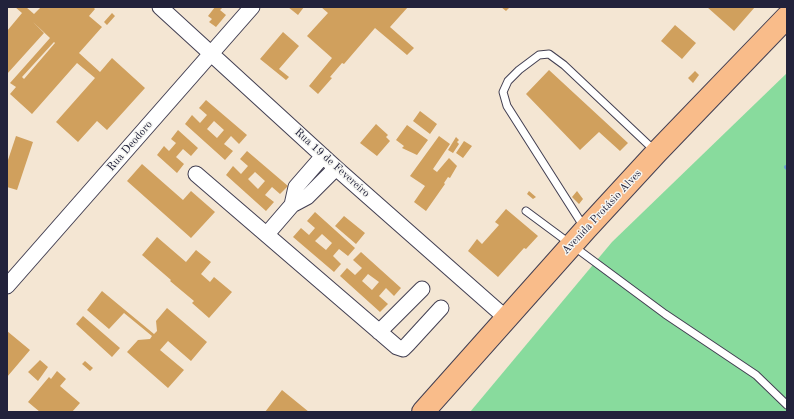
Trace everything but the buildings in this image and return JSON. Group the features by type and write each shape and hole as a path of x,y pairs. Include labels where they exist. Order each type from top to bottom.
{"main road":[{"name":"Avenida Protásio Alves","path":"423,412 578,236 656,152 787,17"}],"street":[{"name":"Rua 19 de Fevereiro","path":"160,7 336,168 506,318"},
{"name":"Rua Deodoro","path":"7,286 252,7"},
{"path":"292,205 296,187 323,156"},
{"path":"267,234 292,205 307,197 336,168"},
{"path":"196,174 397,347 403,349 441,308"},
{"path":"380,332 422,289"}],"lane":[{"path":"578,236 507,106 503,92 508,81 519,70 539,55 549,54 564,65 656,152"},
{"path":"526,211 578,236 665,314 756,375 787,406"}],"green space":[{"path":"787,73 787,412 470,412 612,242"}]}
